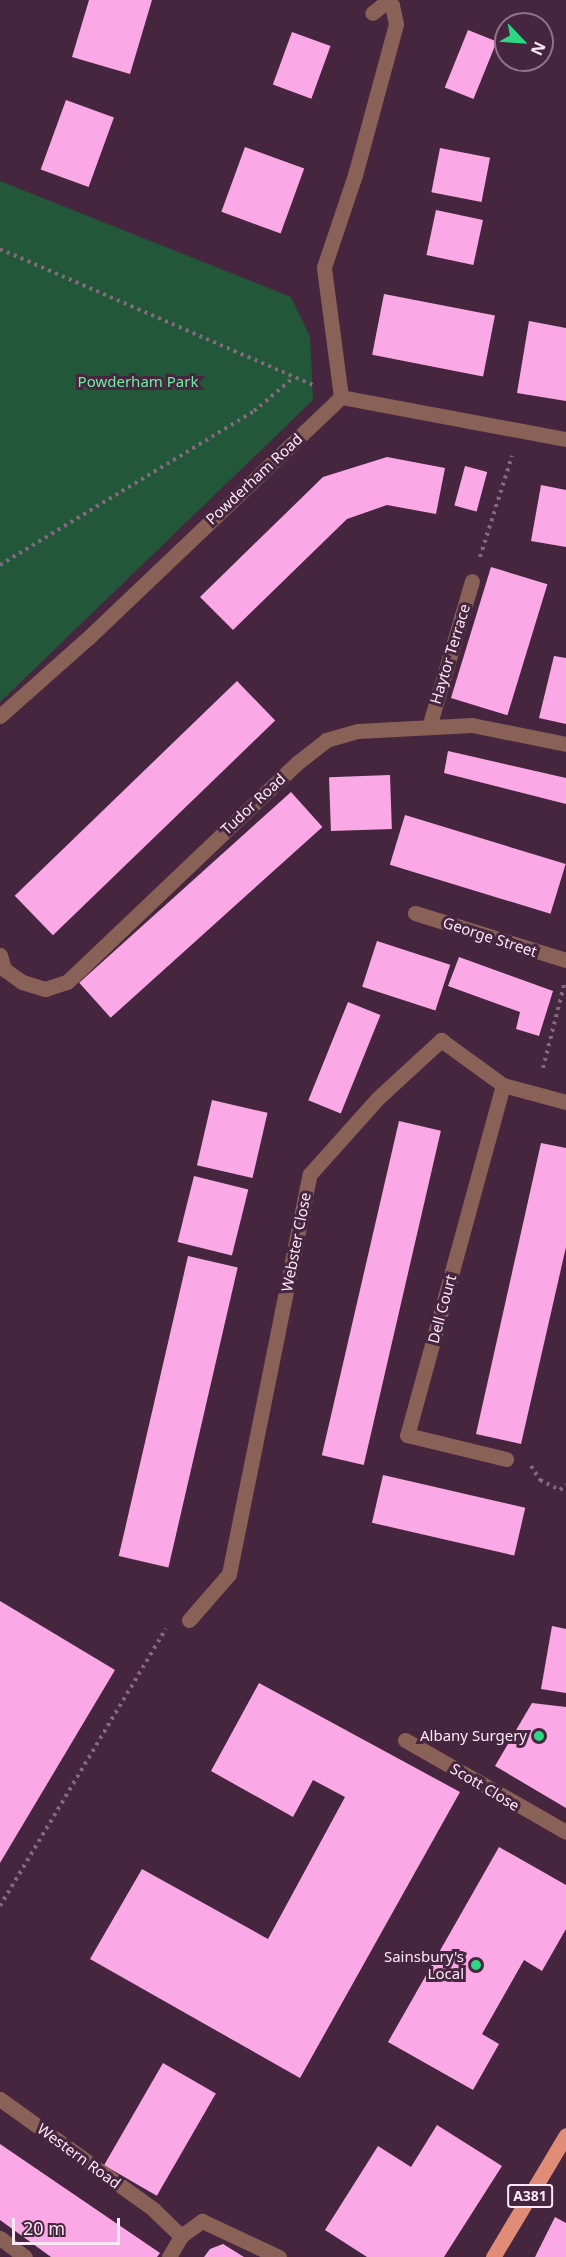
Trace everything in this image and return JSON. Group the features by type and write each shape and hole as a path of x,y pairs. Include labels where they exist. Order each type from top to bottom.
{"main road":[{"name":"A381","path":"493,2257 566,2135"}],"street":[{"path":"372,13 385,3 392,5 396,24 355,175 324,267 341,397 566,439"},
{"name":"Powderham Road","path":"0,716 88,638 341,397"},
{"name":"Haytor Terrace","path":"429,727 472,581"},
{"name":"Tudor Road","path":"0,955 4,969 22,982 45,989 67,982 297,763 326,740 358,731 472,725 566,744"},
{"name":"George Street","path":"415,913 566,960"},
{"name":"Webster Close","path":"189,1620 229,1574 310,1174 378,1098 441,1040 503,1085 566,1102"},
{"name":"Dell Court","path":"503,1085 407,1435 506,1460"},
{"name":"Scott Close","path":"405,1740 566,1832"},
{"name":"Western Road","path":"0,2099 153,2209 181,2236"},
{"path":"169,2257 181,2236 202,2221 279,2257"},
{"path":"0,2238 25,2257"}],"path":[{"path":"0,249 293,378 316,386"},
{"path":"0,565 254,411 293,378"},
{"path":"472,581 519,432"},
{"path":"537,1094 566,976"},
{"path":"506,1460 530,1464 540,1480 560,1490 566,1485"},
{"path":"0,1906 132,1681 173,1619"}],"green space":[{"name":"Powderham Park","path":"0,181 291,297 310,337 313,400 0,702"}],"building":[{"path":"89,0 152,0 130,74 72,57"},
{"path":"468,30 494,41 494,48 474,99 445,87"},
{"path":"292,32 331,46 311,99 273,85"},
{"path":"66,100 114,117 89,187 41,170"},
{"path":"245,147 304,169 281,233 221,212"},
{"path":"440,148 490,158 481,202 431,192"},
{"path":"436,210 483,220 473,265 426,255"},
{"path":"384,294 495,316 483,376 372,355"},
{"path":"529,321 566,328 566,401 517,393"},
{"path":"387,457 445,468 436,514 387,505 347,519 233,630 200,597 323,477"},
{"path":"465,466 487,472 477,512 454,506"},
{"path":"541,485 566,490 566,547 531,541"},
{"path":"491,567 547,584 507,715 451,698"},
{"path":"554,656 566,658 566,724 539,718"},
{"path":"237,681 275,721 53,935 15,896"},
{"path":"448,751 566,778 566,804 444,773"},
{"path":"390,775 392,829 331,831 329,777"},
{"path":"291,792 322,827 111,1018 79,983"},
{"path":"405,815 566,864 550,914 390,865"},
{"path":"377,941 450,965 435,1010 362,987"},
{"path":"459,957 553,991 539,1036 516,1029 520,1012 448,986"},
{"path":"348,1002 380,1015 341,1113 308,1100"},
{"path":"212,1100 268,1113 252,1178 197,1165"},
{"path":"399,1121 441,1131 364,1465 322,1455"},
{"path":"541,1143 566,1148 566,1247 521,1444 476,1434"},
{"path":"194,1176 248,1190 232,1256 178,1242"},
{"path":"188,1256 238,1267 168,1568 119,1556"},
{"path":"383,1475 525,1508 514,1556 372,1523"},
{"path":"0,1601 115,1670 0,1863"},
{"path":"552,1626 566,1629 566,1693 541,1689"},
{"path":"259,1683 460,1792 300,2078 90,1959 142,1869 268,1939 345,1797 313,1780 293,1817 211,1771"},
{"name":"Albany Surgery","path":"532,1703 566,1707 566,1808 495,1766"},
{"name":"Sainsbury's Local","path":"499,1847 566,1885 566,1929 542,1971 524,1960 482,2034 499,2044 473,2090 388,2042"},
{"path":"163,2063 216,2094 157,2196 104,2165"},
{"path":"437,2125 502,2166 444,2257 367,2257 325,2230 378,2146 411,2167"},
{"path":"0,2144 160,2253 157,2257 51,2257 0,2220"},
{"path":"555,2217 566,2223 566,2257 535,2257"},
{"path":"223,2244 244,2257 204,2257 210,2249"}],"place":[{"name":"Albany Surgery","path":"539,1736"},
{"name":"Sainsbury's Local","path":"476,1965"}]}
